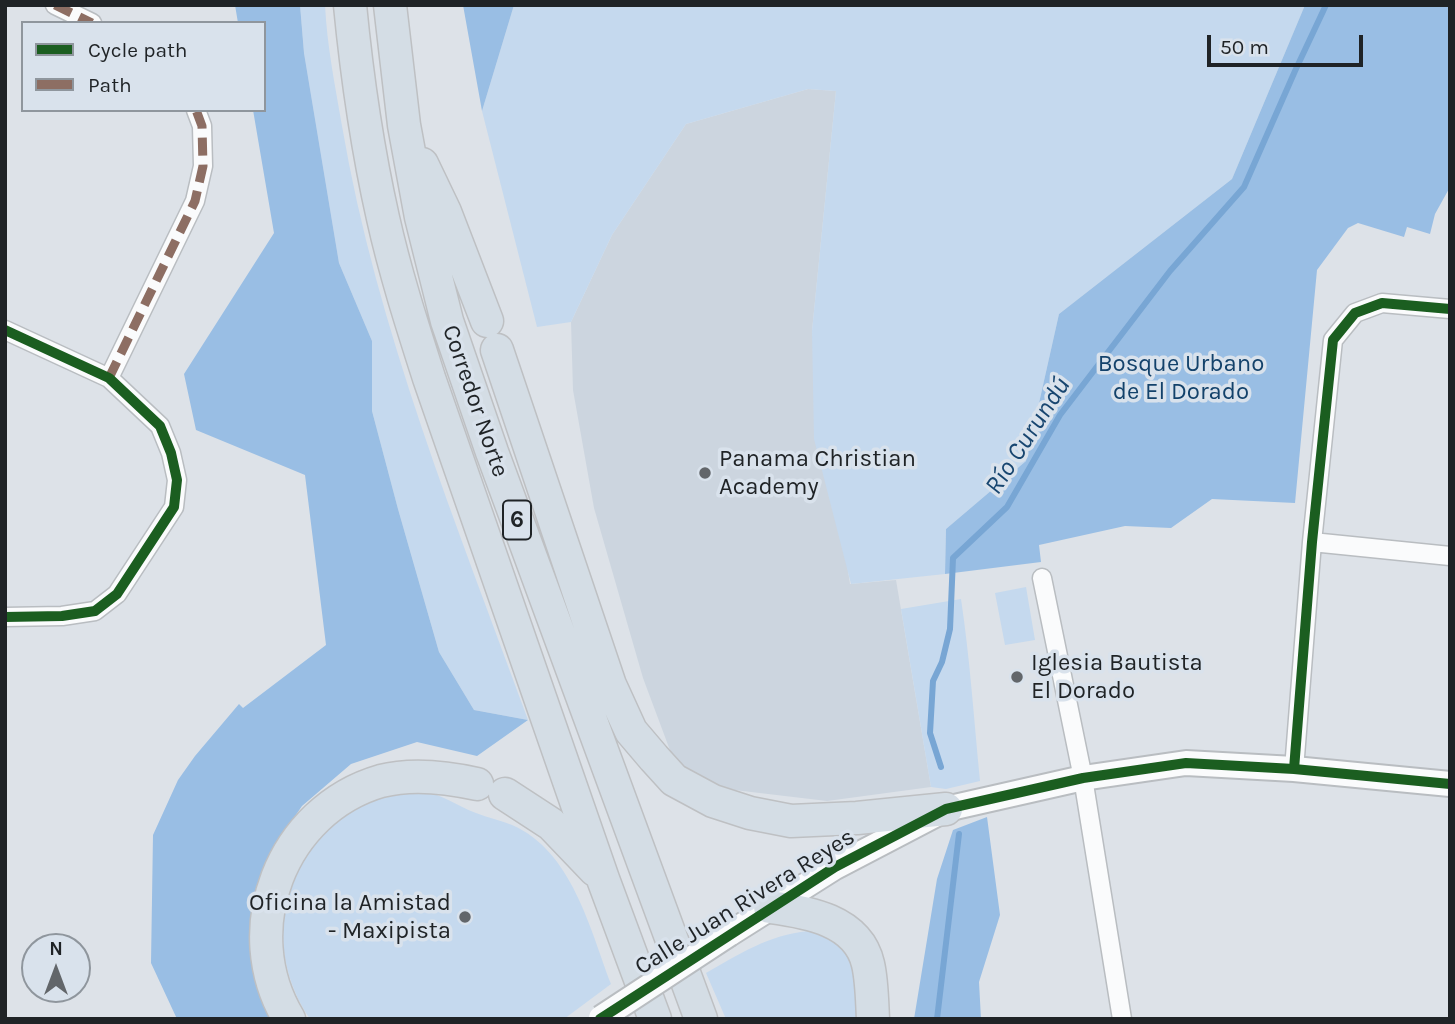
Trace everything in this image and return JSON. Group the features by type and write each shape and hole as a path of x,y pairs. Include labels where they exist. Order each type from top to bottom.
{"highway":[{"name":"Corredor Norte","path":"350,5 358,88 383,218 402,294 433,391 603,879 655,1019"},
{"name":"Corredor Norte","path":"390,5 404,125 421,217 447,321 492,452 701,1019"},
{"path":"404,125 445,212 487,321"},
{"path":"497,350 610,685 631,731 674,780 713,801 750,813 792,821 946,809"},
{"path":"289,1019 278,1001 269,965 266,933 269,899 281,867 303,834 326,809 353,792 383,781 417,777 449,778 491,789 551,824 603,879"},
{"path":"770,907 827,919 857,940 869,966 873,1019"}],"street":[{"path":"55,5 88,21"},
{"path":"109,378 195,201 203,166 202,126 197,112"},
{"path":"1294,769 1312,542 1333,340 1355,313 1382,303 1450,309"},
{"path":"5,330 109,378 160,426 171,453 177,480 174,507 117,594 95,611 62,616 5,617"},
{"path":"1312,542 1450,556"},
{"path":"1042,578 1083,778 1122,1019"},
{"name":"Calle Juan Rivera Reyes","path":"601,1018 835,867 946,809 1083,778 1186,763 1294,769 1450,784"}],"shaded area":[{"path":"300,5 325,5 329,50 342,126 376,278 447,500 528,720 474,710 439,652 372,411 372,341 339,263 304,53"},
{"path":"514,5 1305,5 1232,179 1059,314 1026,461 946,529 945,574 851,584 814,439 812,331 836,91 808,89 686,124 612,235 571,322 537,327 482,111"},
{"name":"Panama Christian Academy","path":"808,89 836,91 812,331 850,584 896,580 931,787 827,801 726,789 674,761 643,678 594,508 573,390 571,322 612,235 686,124"},
{"path":"1026,587 1035,640 1005,645 995,593"},
{"path":"961,599 980,781 946,789 931,787 901,609"},
{"path":"422,791 512,825 533,837 550,853 576,894 611,984 564,1019 310,1019 295,992 286,963 283,933 286,904 295,875 309,850 329,827 355,809 379,799"},
{"path":"808,931 824,935 845,952 855,976 862,1019 726,1019 706,973 767,941"}],"green space":[{"path":"235,5 300,5 304,53 339,263 372,341 372,411 439,652 474,710 528,720 477,756 417,742 351,764 302,806 270,853 258,915 281,1019 177,1019 151,963 153,835 178,780 239,704 243,708 326,645 305,475 196,430 184,374 274,233 253,112 266,112 266,21 238,21"},
{"path":"463,5 514,5 482,111"},
{"name":"Bosque Urbano de El Dorado","path":"1305,5 1450,5 1450,187 1435,214 1430,234 1407,227 1404,237 1358,223 1348,228 1317,270 1295,503 1212,499 1171,528 1125,526 1039,545 1041,562 945,574 946,529 1026,461 1059,314 1232,179"},
{"path":"987,817 1000,915 979,982 981,1019 914,1019 937,879 953,830"}],"waterway":[{"name":"Río Curundú","path":"941,767 930,733 933,681 942,662 950,629 953,558 1007,507 1060,415 1170,271 1244,187 1326,5"},
{"name":"Río Curundú","path":"937,1019 959,834"}],"marked path":[{"path":"55,5 88,21"},
{"path":"109,378 195,201 203,166 202,126 197,112"}],"cycle path":[{"path":"1294,769 1312,542 1333,340 1355,313 1382,303 1450,309"},
{"path":"5,330 109,378 160,426 171,453 177,480 174,507 117,594 95,611 62,616 5,617"},
{"path":"600,1019 835,867 946,809 1083,778 1186,763 1294,769 1450,784"}],"place":[{"name":"Panama Christian Academy","path":"705,473"},
{"name":"Iglesia Bautista El Dorado","path":"1017,677"},
{"name":"Oficina la Amistad - Maxipista","path":"465,917"}]}
